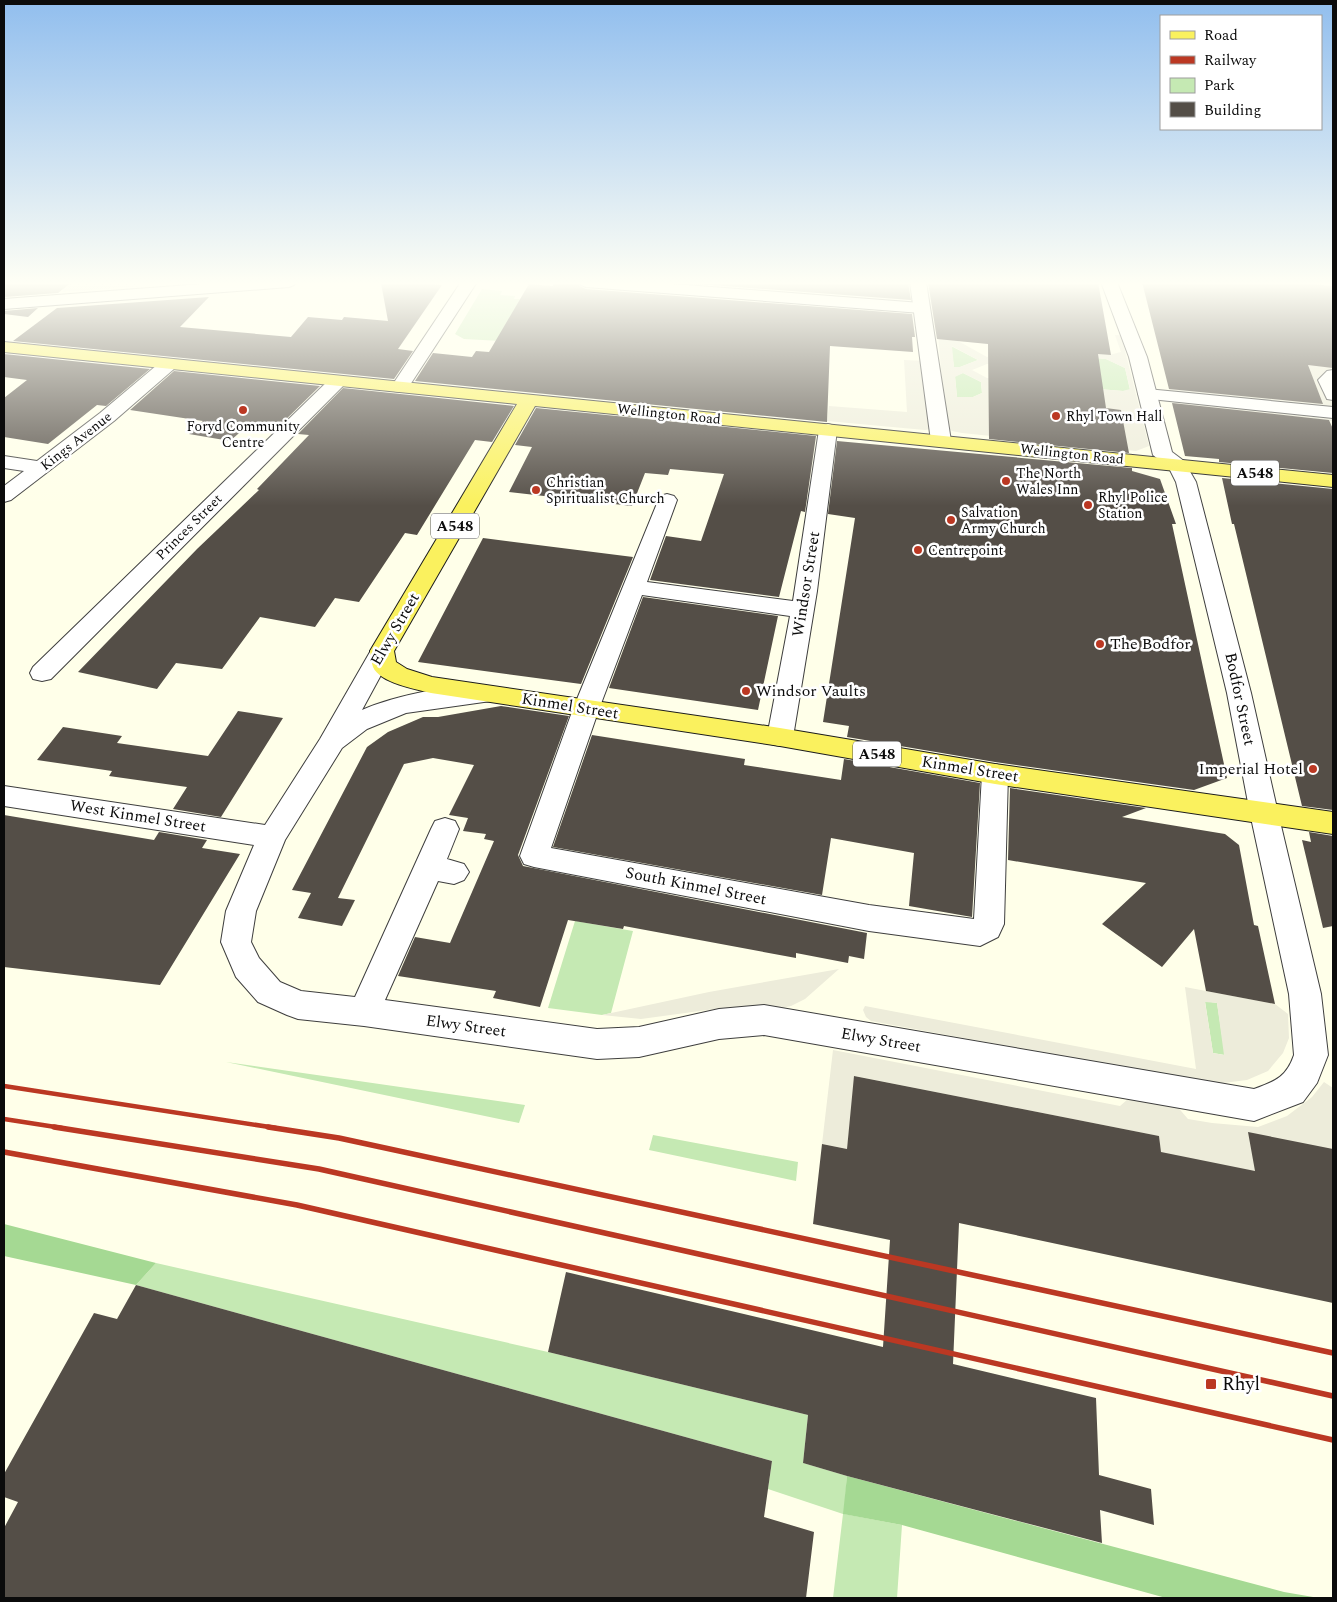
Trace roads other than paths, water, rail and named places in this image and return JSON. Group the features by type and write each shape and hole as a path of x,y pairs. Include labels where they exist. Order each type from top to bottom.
{"main road":[{"name":"Wellington Road","path":"99,357 1333,481"},
{"name":"Elwy Street","path":"382,651 529,400"},
{"name":"Kinmel Street","path":"382,651 385,666 398,675 431,685 780,737 995,774 1333,823"}],"street":[{"path":"400,387 420,357"},
{"path":"929,357 941,441"},
{"name":"Bodfor Street","path":"1138,357 1163,455 1177,466 1186,482 1207,554 1304,994 1311,1055"},
{"name":"Kings Avenue","path":"4,496 107,418 169,364"},
{"path":"1333,375 1327,380 1333,395"},
{"name":"Princes Street","path":"42,673 337,382"},
{"path":"1147,394 1333,413"},
{"name":"Windsor Street","path":"780,737 802,610 828,430"},
{"path":"4,462 40,468"},
{"name":"South Kinmel Street","path":"667,500 586,709 534,856 869,918 975,933 984,932 989,924 995,774"},
{"path":"634,587 802,610"},
{"name":"Elwy Street","path":"382,651 330,745 272,837 240,911 236,942 247,967 269,992 298,1005 364,1012 597,1044 639,1042 719,1024 764,1020 1254,1105 1291,1091 1304,1072 1311,1055"},
{"name":"Kinmel Street","path":"330,745 358,723 391,709 433,698 490,694"},
{"name":"West Kinmel Street","path":"4,796 272,837"},
{"path":"364,1012 442,870 445,829"}],"railway":[{"path":"4,1086 276,1128"},
{"path":"4,1119 62,1128"},
{"path":"54,1127 319,1169 1333,1396"},
{"path":"268,1127 339,1138 1333,1353"},
{"path":"4,1152 297,1205 1333,1440"}],"place":[{"name":"Foryd Community Centre","path":"243,410"},
{"name":"Rhyl Town Hall","path":"1056,416"},
{"name":"The North Wales Inn","path":"1006,481"},
{"name":"Christian Spiritualist Church","path":"536,490"},
{"name":"Rhyl Police Station","path":"1088,505"},
{"name":"Salvation Army Church","path":"951,520"},
{"name":"Centrepoint","path":"918,550"},
{"name":"The Bodfor","path":"1100,644"},
{"name":"Windsor Vaults","path":"746,691"},
{"name":"Imperial Hotel","path":"1313,769"},
{"name":"Rhyl","path":"1211,1384"}]}
